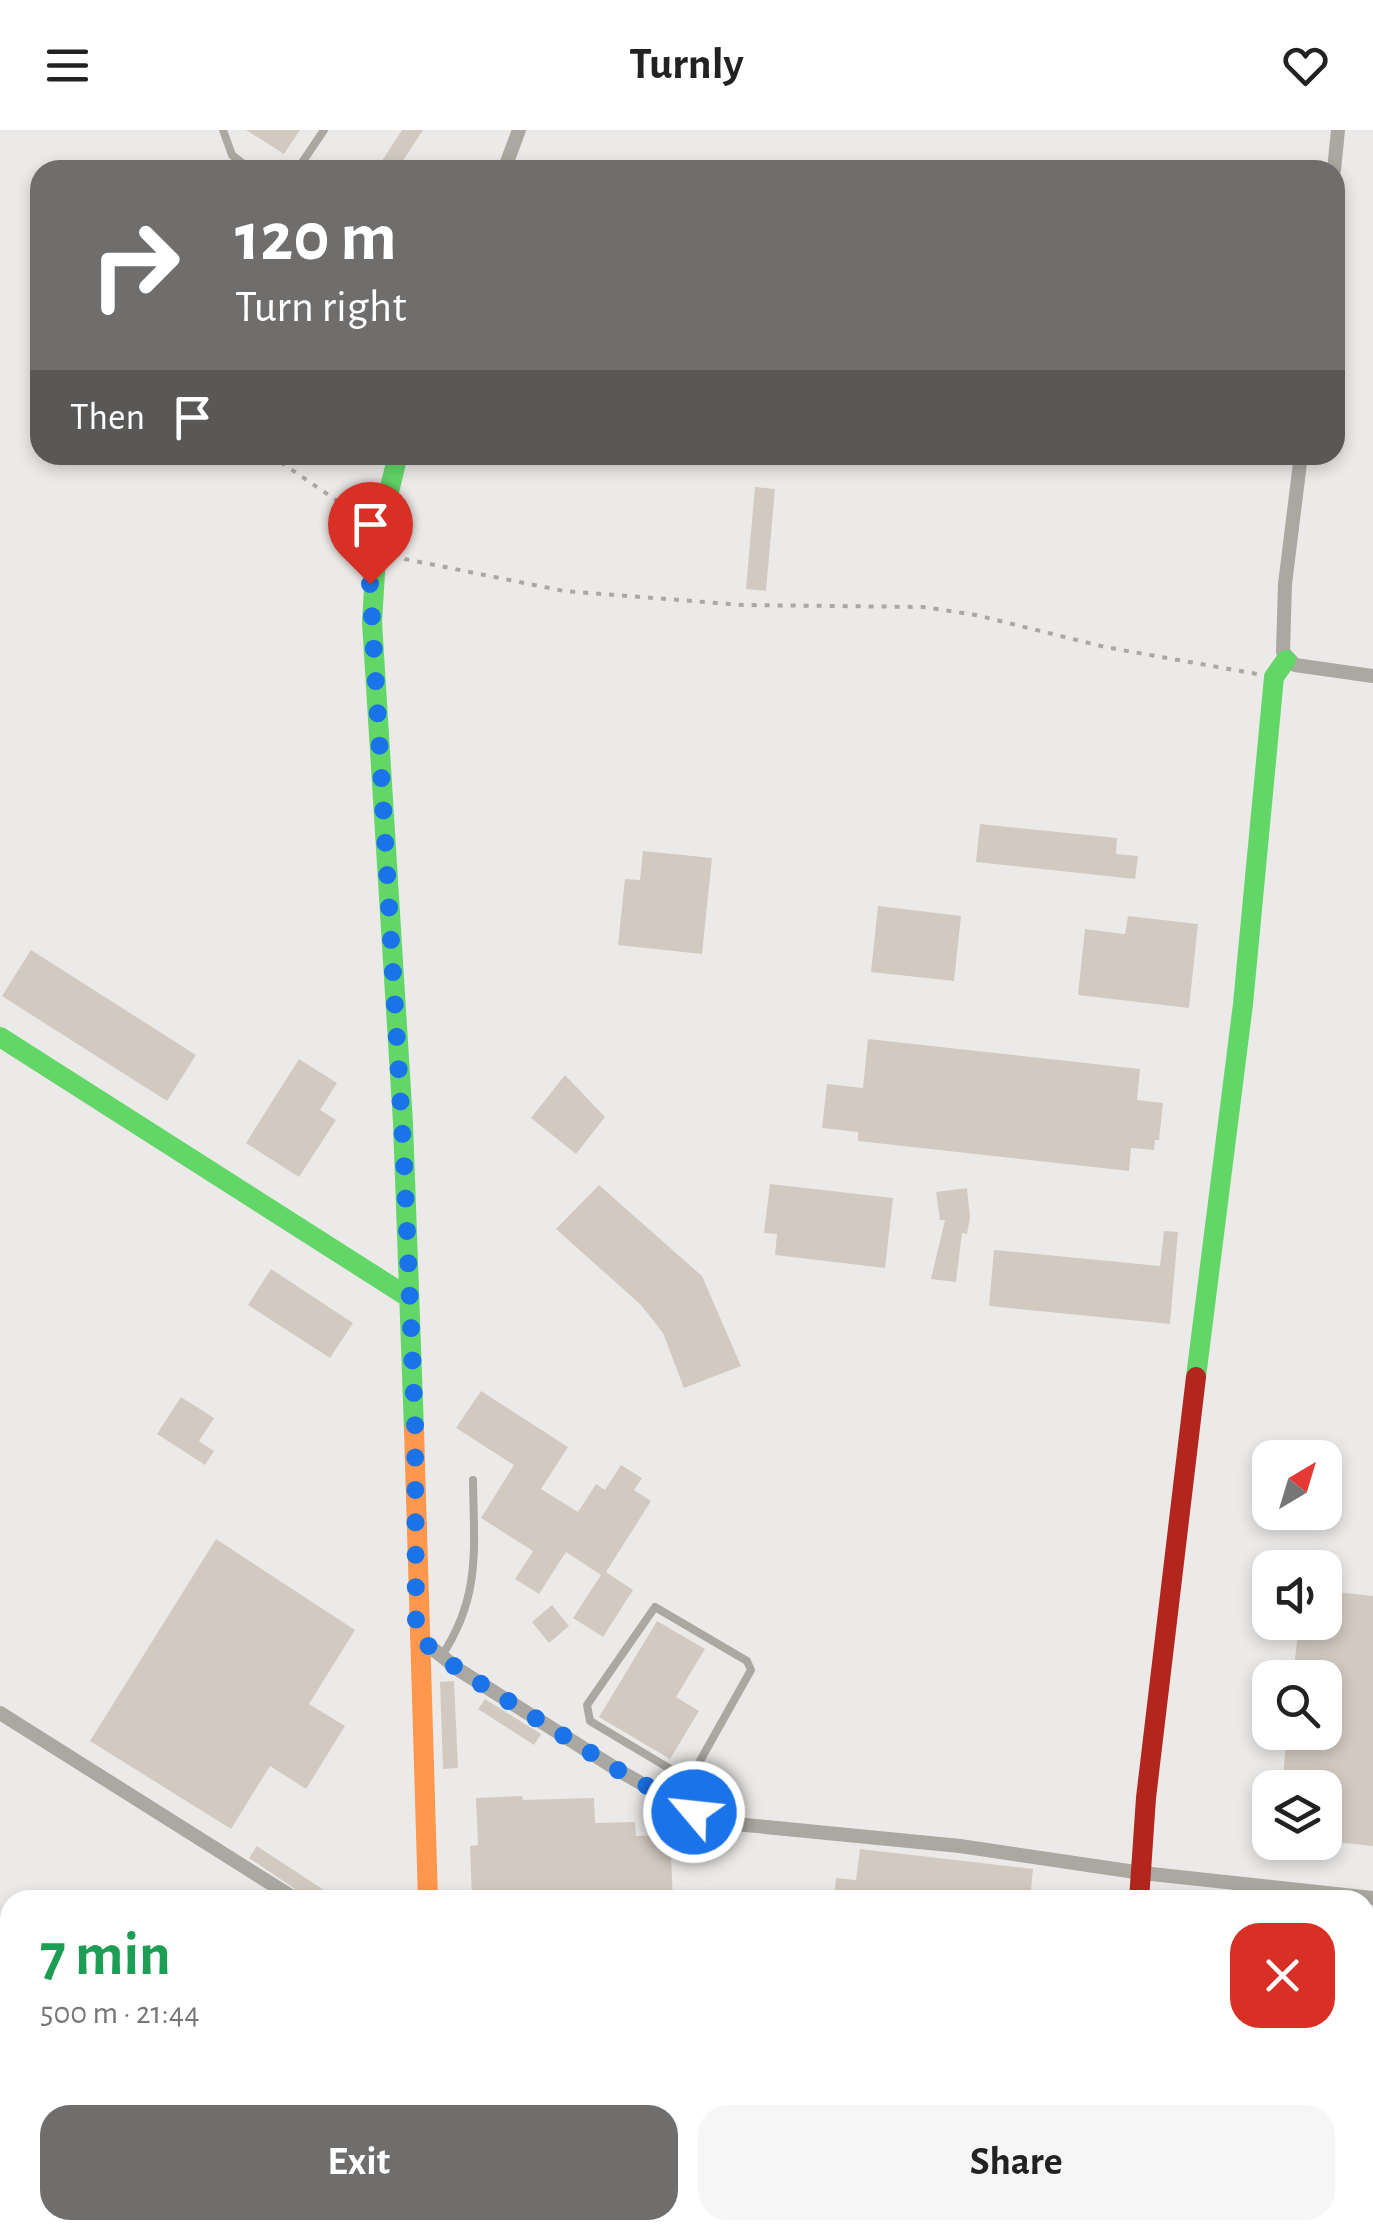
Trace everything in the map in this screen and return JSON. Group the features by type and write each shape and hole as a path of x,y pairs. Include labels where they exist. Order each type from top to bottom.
{"street":[{"path":"508,160 520,130"},
{"path":"1335,160 1338,130"},
{"path":"395,465 374,536 371,652 403,1122 415,1422 416,1636 428,1890"},
{"path":"1140,1890 1146,1798 1241,1024 1299,465"},
{"path":"1280,668 1373,676"},
{"path":"0,1037 408,1296"},
{"path":"416,1636 441,1657 618,1770 694,1812 735,1824 960,1846 1142,1873 1299,1890"},
{"path":"0,1713 281,1890"}],"lane":[{"path":"223,130 232,154 239,160"},
{"path":"304,160 324,130"},
{"path":"441,1657 458,1631 474,1582 473,1480"},
{"path":"692,1782 590,1721 586,1714 607,1673 655,1606 747,1661 751,1670 692,1782 694,1812"}],"path":[{"path":"285,465 368,522 374,536 405,560 564,591 743,605 923,607 976,615 1105,647 1280,668"}],"building":[{"path":"246,130 300,130 284,154"},
{"path":"402,130 423,130 404,160 382,160"},
{"path":"755,487 775,489 766,591 746,589"},
{"path":"980,824 1117,838 1116,854 1138,856 1135,879 976,862"},
{"path":"643,851 712,858 702,954 618,945 625,879 640,880"},
{"path":"878,906 961,916 954,981 871,972"},
{"path":"1128,916 1198,924 1189,1008 1078,995 1085,929 1125,934"},
{"path":"31,950 196,1055 167,1101 2,996"},
{"path":"868,1039 1140,1069 1137,1100 1163,1103 1159,1140 1155,1140 1154,1150 1131,1148 1129,1171 858,1141 858,1132 822,1128 827,1084 863,1088"},
{"path":"299,1059 337,1083 320,1110 336,1120 299,1177 246,1143"},
{"path":"565,1075 605,1117 576,1154 531,1118"},
{"path":"770,1184 893,1198 885,1268 775,1255 777,1234 764,1233"},
{"path":"599,1185 702,1276 741,1366 684,1388 663,1333 641,1305 556,1229"},
{"path":"967,1188 970,1217 967,1234 962,1233 956,1282 931,1279 945,1220 940,1220 936,1192"},
{"path":"1164,1231 1178,1232 1170,1324 989,1306 994,1250 1160,1266"},
{"path":"271,1269 353,1323 330,1358 248,1305"},
{"path":"481,1391 568,1447 541,1489 578,1512 596,1484 605,1490 621,1465 642,1478 634,1490 651,1501 606,1572 633,1590 603,1637 573,1618 601,1575 566,1552 539,1594 515,1579 533,1551 481,1518 514,1465 456,1428"},
{"path":"181,1397 214,1418 199,1441 214,1451 205,1465 157,1434"},
{"path":"216,1539 355,1630 309,1704 345,1726 306,1789 270,1766 231,1829 90,1741"},
{"path":"1342,1593 1373,1596 1373,1846 1342,1843 1342,1770 1284,1770 1285,1750 1342,1750 1342,1660 1295,1660 1297,1640 1342,1640"},
{"path":"552,1605 569,1626 549,1643 532,1622"},
{"path":"657,1621 705,1649 676,1697 699,1711 670,1759 599,1717"},
{"path":"454,1681 458,1768 443,1769 440,1682"},
{"path":"485,1699 541,1734 534,1745 478,1709"},
{"path":"476,1798 594,1798 595,1823 635,1822 636,1836 670,1835 673,1890 472,1890 470,1846 478,1845"},
{"path":"257,1846 324,1890 297,1890 249,1858"},
{"path":"860,1849 1033,1869 1031,1890 835,1890 836,1878 856,1880"}],"traffic: fast":[{"path":"396,465 377,540 372,622 403,1123 414,1430"},
{"path":"1196,1377 1243,1004 1274,677 1286,660"},
{"path":"0,1037 408,1297"}],"traffic: slow":[{"path":"414,1430 428,1890"}],"traffic: jam":[{"path":"1140,1890 1146,1798 1196,1377"}],"route":[{"path":"370,584 371,652 403,1122 415,1422 416,1636 459,1670 618,1770 694,1812"}]}
